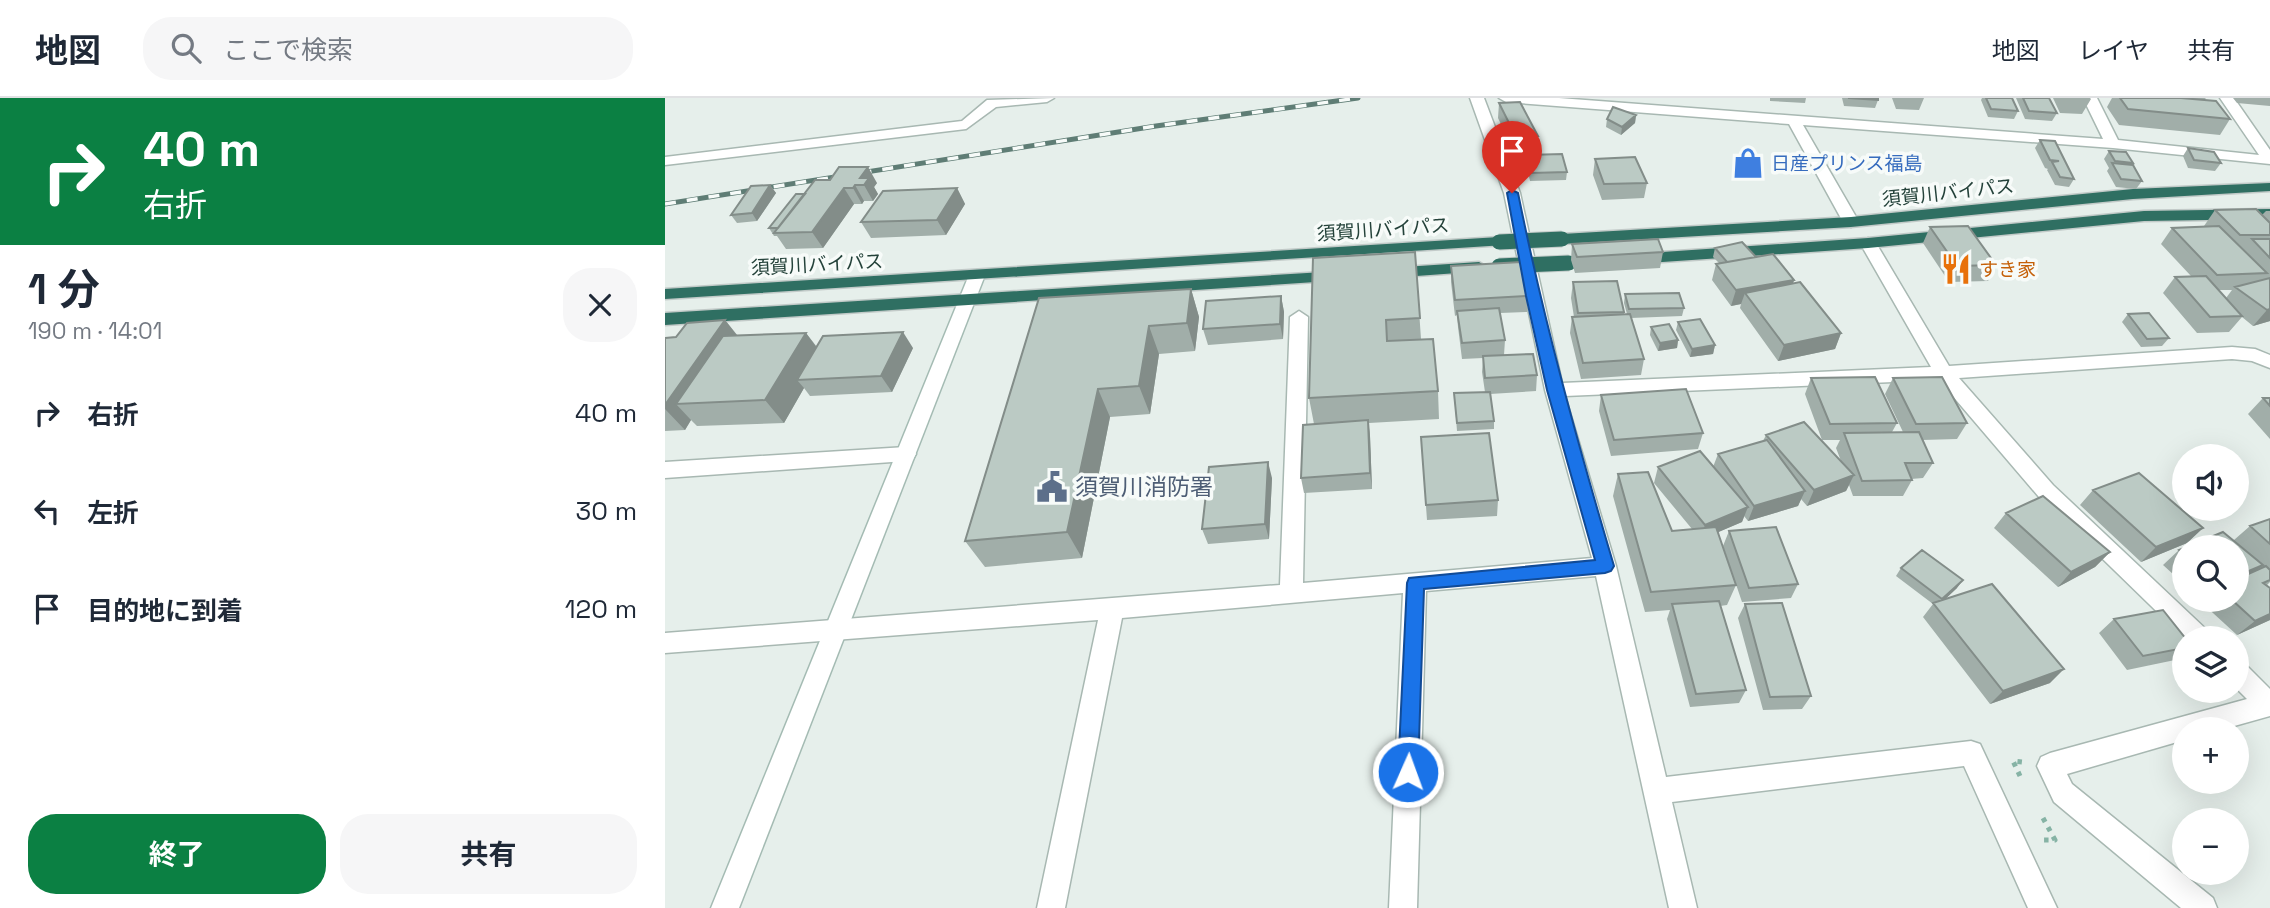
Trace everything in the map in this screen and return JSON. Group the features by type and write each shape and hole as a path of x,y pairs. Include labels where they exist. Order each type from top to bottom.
{"highway":[{"name":"須賀川バイパス","path":"665,294 1851,222 2133,194 2270,187"},
{"name":"須賀川バイパス","path":"1610,260 1868,243 2144,216 2270,214"},
{"name":"須賀川バイパス","path":"665,319 1576,262"}],"street":[{"path":"665,161 966,125 992,103 1047,98"},
{"path":"1477,98 1512,193 1532,296 1555,390 1605,566 1683,908"},
{"path":"1506,98 2113,144 2270,160"},
{"path":"2090,98 2113,144"},
{"path":"2227,98 2270,160"},
{"path":"1794,121 1851,222"},
{"path":"1868,243 1944,373 2046,491 2187,626"},
{"path":"725,908 977,275"},
{"path":"1291,593 1299,317"},
{"path":"1555,390 1944,373 2232,353 2255,355 2270,362"},
{"path":"665,470 906,454"},
{"path":"665,643 835,632 1605,566"},
{"path":"1403,908 1415,583"},
{"path":"1051,908 1112,609"},
{"path":"2249,684 2270,704"},
{"path":"2203,908 2063,793 2050,766 2270,704"},
{"path":"1658,791 1971,753 2043,908"}],"building":[{"path":"1986,98 2012,98 2018,111 1991,109"},
{"path":"2023,98 2049,98 2057,113 2029,111"},
{"path":"2120,98 2216,101 2230,119 2128,109"},
{"path":"1520,102 1538,136 1516,137 1499,103"},
{"path":"1613,107 1636,115 1622,127 1607,119"},
{"path":"2040,140 2055,141 2074,179 2060,177 2052,162 2059,161 2050,160"},
{"path":"2188,148 2214,152 2221,163 2194,160"},
{"path":"2109,151 2126,152 2133,163 2115,161"},
{"path":"1562,154 1567,172 1531,173 1527,155"},
{"path":"1635,157 1647,183 1604,184 1595,159"},
{"path":"2112,163 2133,165 2142,181 2121,179"},
{"path":"839,167 868,167 860,178 869,178 864,185 844,188 812,232 774,233 815,180 830,180"},
{"path":"770,185 752,213 731,215 751,186"},
{"path":"957,188 937,220 861,222 883,191"},
{"path":"796,194 805,194 778,228 769,228"},
{"path":"2256,209 2270,223 2270,235 2240,235 2215,210"},
{"path":"1968,226 1996,265 1957,266 1930,227"},
{"path":"2219,226 2267,273 2217,275 2172,228"},
{"path":"1658,239 1663,252 1577,257 1572,244"},
{"path":"2252,239 2270,239 2270,258"},
{"path":"1742,242 1756,257 1727,262 1715,248"},
{"path":"1415,252 1420,318 1386,320 1387,341 1433,339 1438,391 1309,398 1313,258"},
{"path":"1773,254 1794,280 1736,290 1716,264"},
{"path":"1521,262 1528,296 1455,300 1451,266"},
{"path":"2206,276 2242,316 2210,317 2175,277"},
{"path":"2270,278 2270,309 2267,310 2235,287"},
{"path":"1617,281 1624,312 1578,313 1573,282"},
{"path":"1800,282 1841,333 1784,345 1745,293"},
{"name":"須賀川消防署","path":"1191,289 1187,323 1149,326 1139,386 1098,389 1067,532 965,541 1039,298"},
{"path":"1679,293 1684,308 1629,309 1625,294"},
{"path":"1281,296 1280,324 1203,329 1206,301"},
{"path":"1499,308 1505,340 1462,343 1457,311"},
{"path":"2149,313 2169,338 2147,339 2128,314"},
{"path":"1630,314 1644,359 1583,363 1572,317"},
{"path":"1700,319 1715,345 1692,349 1678,322"},
{"path":"725,320 665,405 665,338 676,337 687,323"},
{"path":"1669,324 1678,340 1660,343 1651,327"},
{"path":"903,332 881,376 797,380 823,336"},
{"path":"806,333 765,400 676,404 723,336"},
{"path":"1533,354 1537,375 1485,378 1483,356"},
{"path":"1875,377 1897,423 1830,424 1811,378"},
{"path":"1942,377 1967,423 1916,424 1893,378"},
{"path":"1686,389 1703,433 1614,440 1601,395"},
{"path":"1490,392 1494,421 1457,423 1454,393"},
{"path":"1368,420 1370,473 1301,478 1303,425"},
{"path":"1804,422 1854,475 1814,490 1766,435"},
{"path":"1919,432 1933,463 1905,463 1912,480 1862,481 1844,433"},
{"path":"1489,433 1498,500 1426,505 1421,437"},
{"path":"1767,440 1805,491 1754,506 1718,454"},
{"path":"1700,451 1748,507 1705,525 1658,467"},
{"path":"1268,462 1265,524 1202,529 1209,467"},
{"path":"1648,472 1672,531 1716,527 1736,585 1651,592 1618,474"},
{"path":"2139,473 2172,501 2172,521 2195,521 2203,528 2186,535 2172,535 2172,541 2156,547 2093,490"},
{"path":"2043,496 2110,552 2071,572 2006,513"},
{"path":"2270,519 2270,544 2250,526"},
{"path":"1776,527 1798,584 1749,588 1729,531"},
{"path":"1922,550 1963,580 1942,599 1901,568"},
{"path":"2249,553 2263,565 2249,571"},
{"path":"2266,566 2270,570 2270,580 2263,583 2270,588 2270,614 2255,621 2245,612 2249,612 2249,574"},
{"path":"1992,584 2064,669 2003,691 1933,603"},
{"path":"1719,601 1746,690 1696,694 1672,604"},
{"path":"1782,603 1811,696 1770,697 1745,604"},
{"path":"2163,610 2176,626 2172,626 2172,650 2143,656 2114,619"}],"railway":[{"path":"665,204 1156,126 1358,98"}],"place":[{"name":"日産プリンス福島","path":"1748,163"},
{"name":"すき家","path":"1956,269"},
{"name":"須賀川消防署","path":"1052,487"}],"route":[{"path":"1408,772 1415,583 1605,566 1555,390 1532,296 1512,193"}]}
